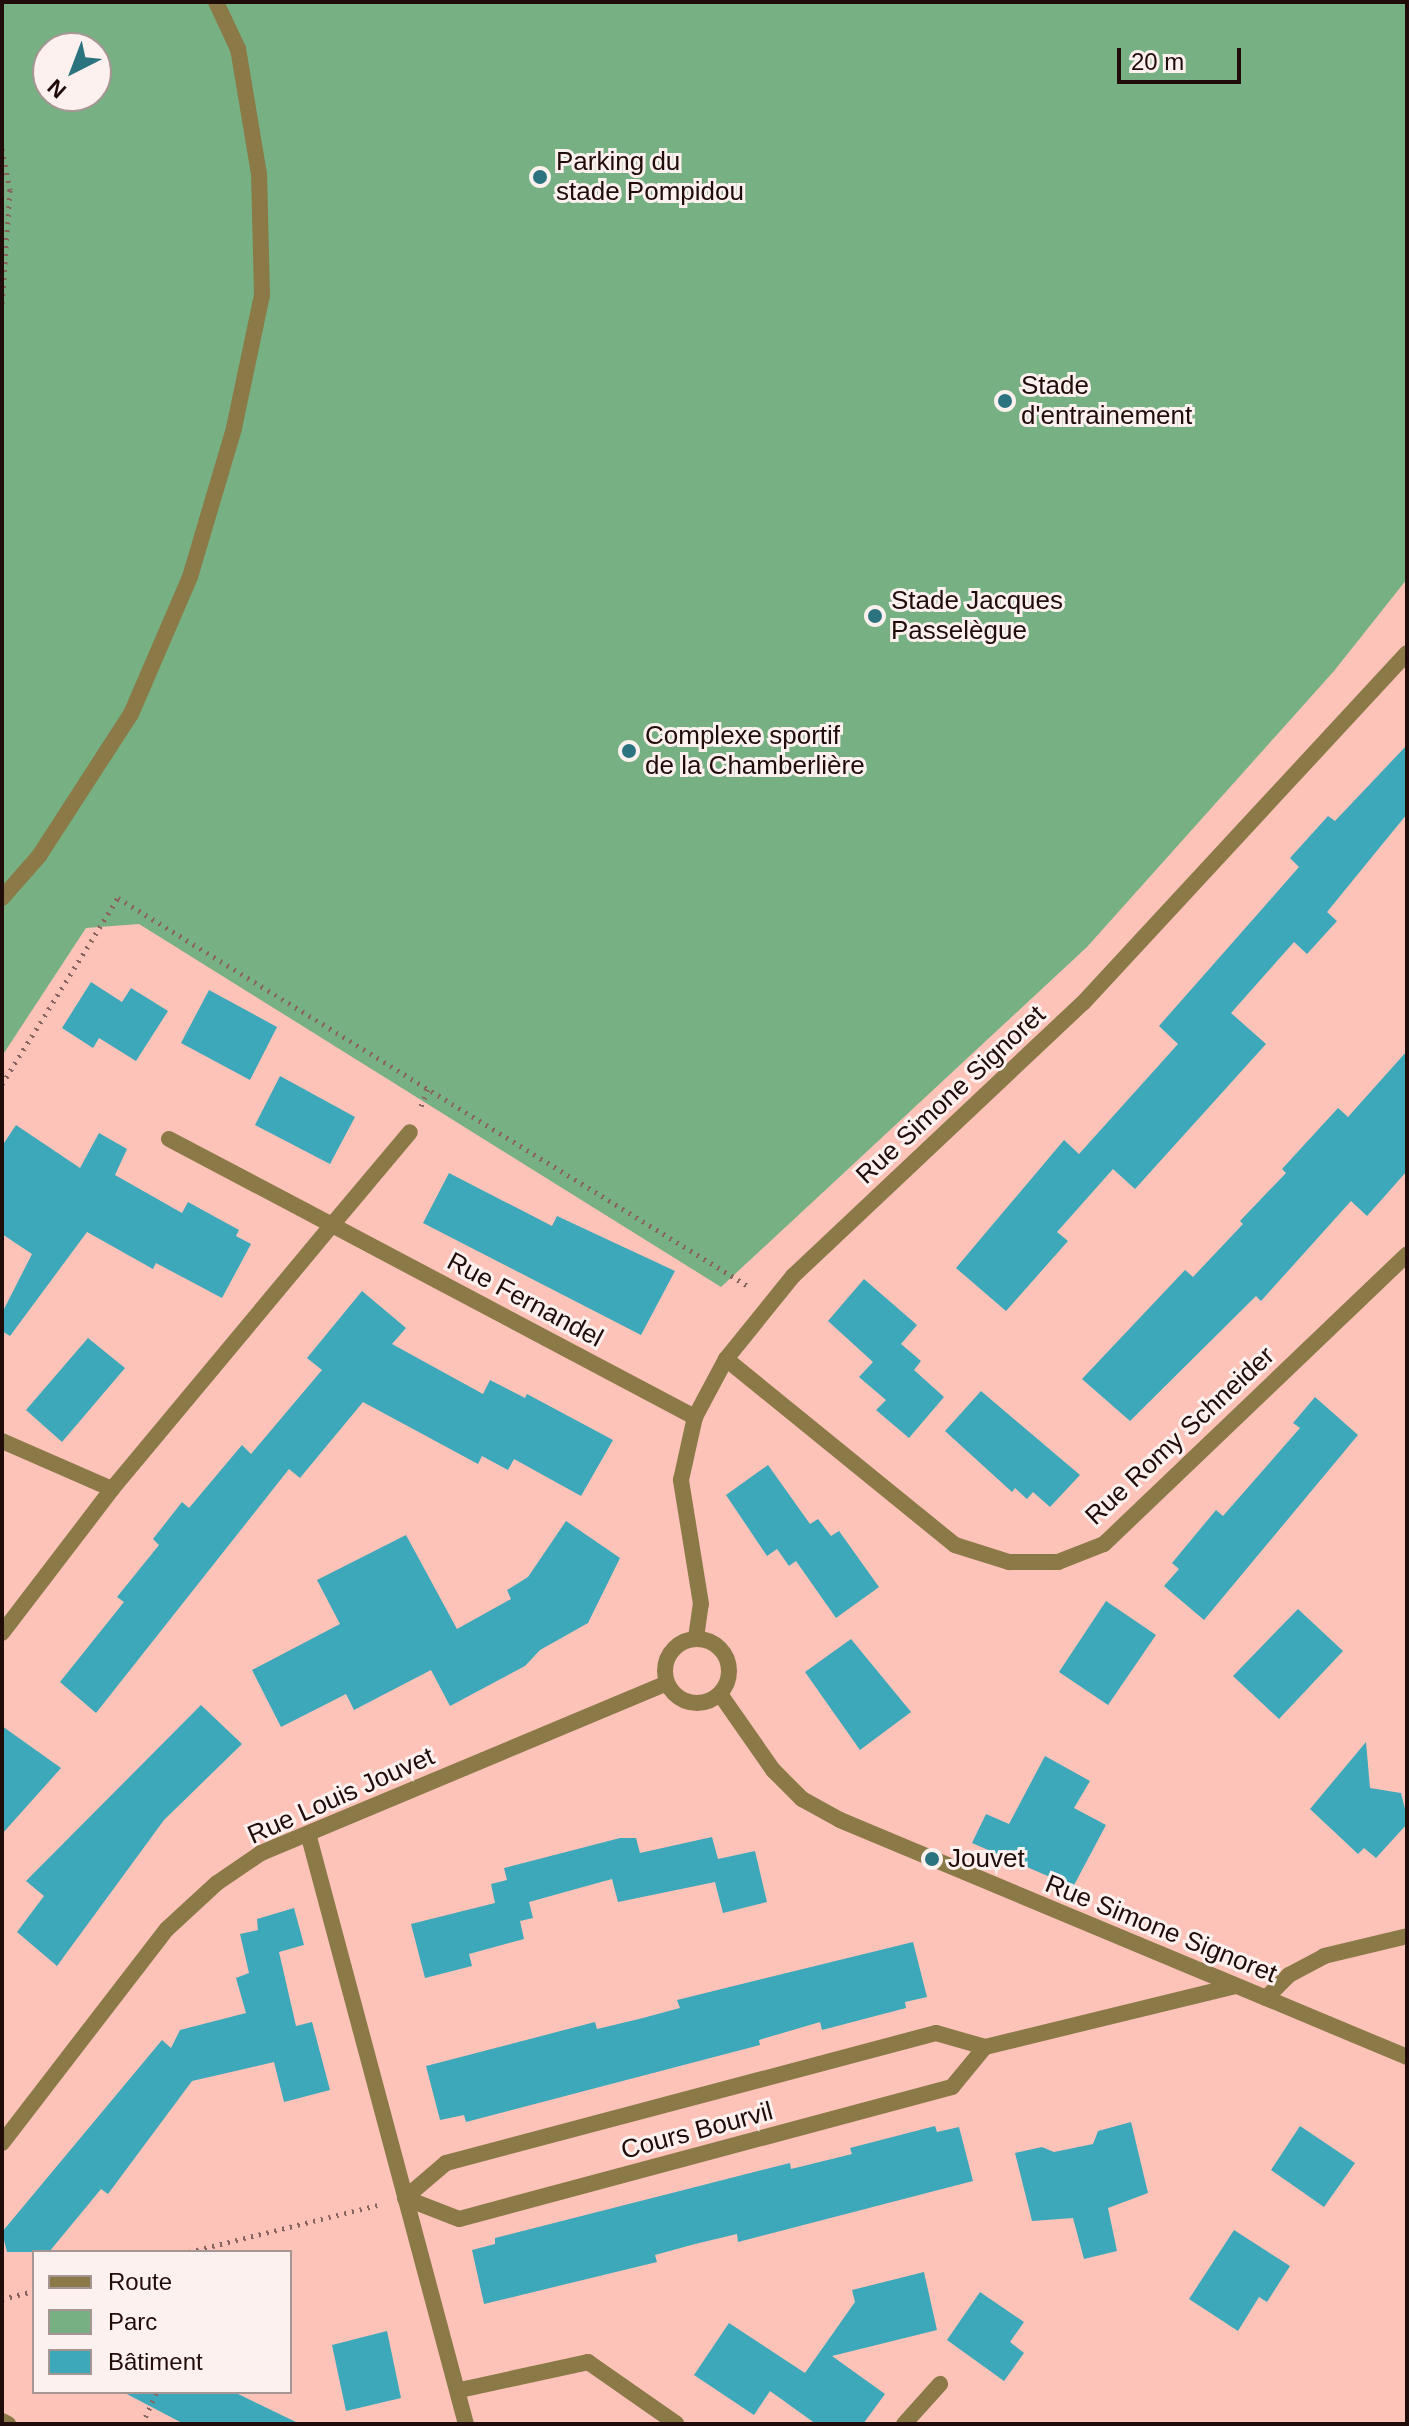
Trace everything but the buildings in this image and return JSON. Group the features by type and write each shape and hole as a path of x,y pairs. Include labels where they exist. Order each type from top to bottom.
{"street":[{"path":"2,898 39,856 131,714 190,577 234,428 262,295 259,174 238,49 216,2"},
{"name":"Rue Simone Signoret","path":"696,1638 701,1604 681,1480 695,1417 726,1359 771,1300 1083,1003 1405,659"},
{"path":"2,1633 112,1489 410,1132"},
{"name":"Rue Fernandel","path":"169,1139 695,1417"},
{"name":"Rue Romy Schneider","path":"726,1359 955,1545 1009,1562 1058,1562 1104,1544 1407,1254"},
{"path":"2,1441 112,1489"},
{"path":"696,1638 715,1643 727,1658 729,1677 720,1694 690,1703 667,1683 670,1653 696,1638"},
{"name":"Rue Louis Jouvet","path":"2,2143 167,1929 217,1883 261,1853 309,1837 667,1683"},
{"name":"Rue Simone Signoret","path":"720,1694 773,1770 802,1799 840,1820 1407,2057"},
{"path":"309,1837 405,2198 460,2390 466,2424"},
{"path":"1266,1998 1289,1975 1316,1960 1407,1936"},
{"name":"Cours Bourvil","path":"985,2047 952,2087 459,2219 405,2198 446,2163 936,2033 985,2047 1235,1986"},
{"path":"460,2390 588,2362 677,2424"},
{"path":"904,2424 940,2384"},
{"path":"2,2421 8,2424"}],"path":[{"path":"2,149 10,190 2,308"},
{"path":"2,1084 118,898 771,1300"},
{"path":"197,2250 405,2198"},
{"path":"224,2250 228,2242"},
{"path":"2,2299 32,2292"},
{"path":"142,2424 156,2394"}],"green space":[{"name":"Complexe sportif de la Chamberlière","path":"2,2 1407,2 1407,579 1334,671 1087,947 721,1287 139,924 86,928 2,1056"}],"place":[{"name":"Parking du stade Pompidou","path":"540,177"},
{"name":"Stade d'entrainement","path":"1005,401"},
{"name":"Stade Jacques Passelègue","path":"875,616"},
{"name":"Complexe sportif de la Chamberlière","path":"629,751"},
{"name":"Jouvet","path":"932,1859"}]}
